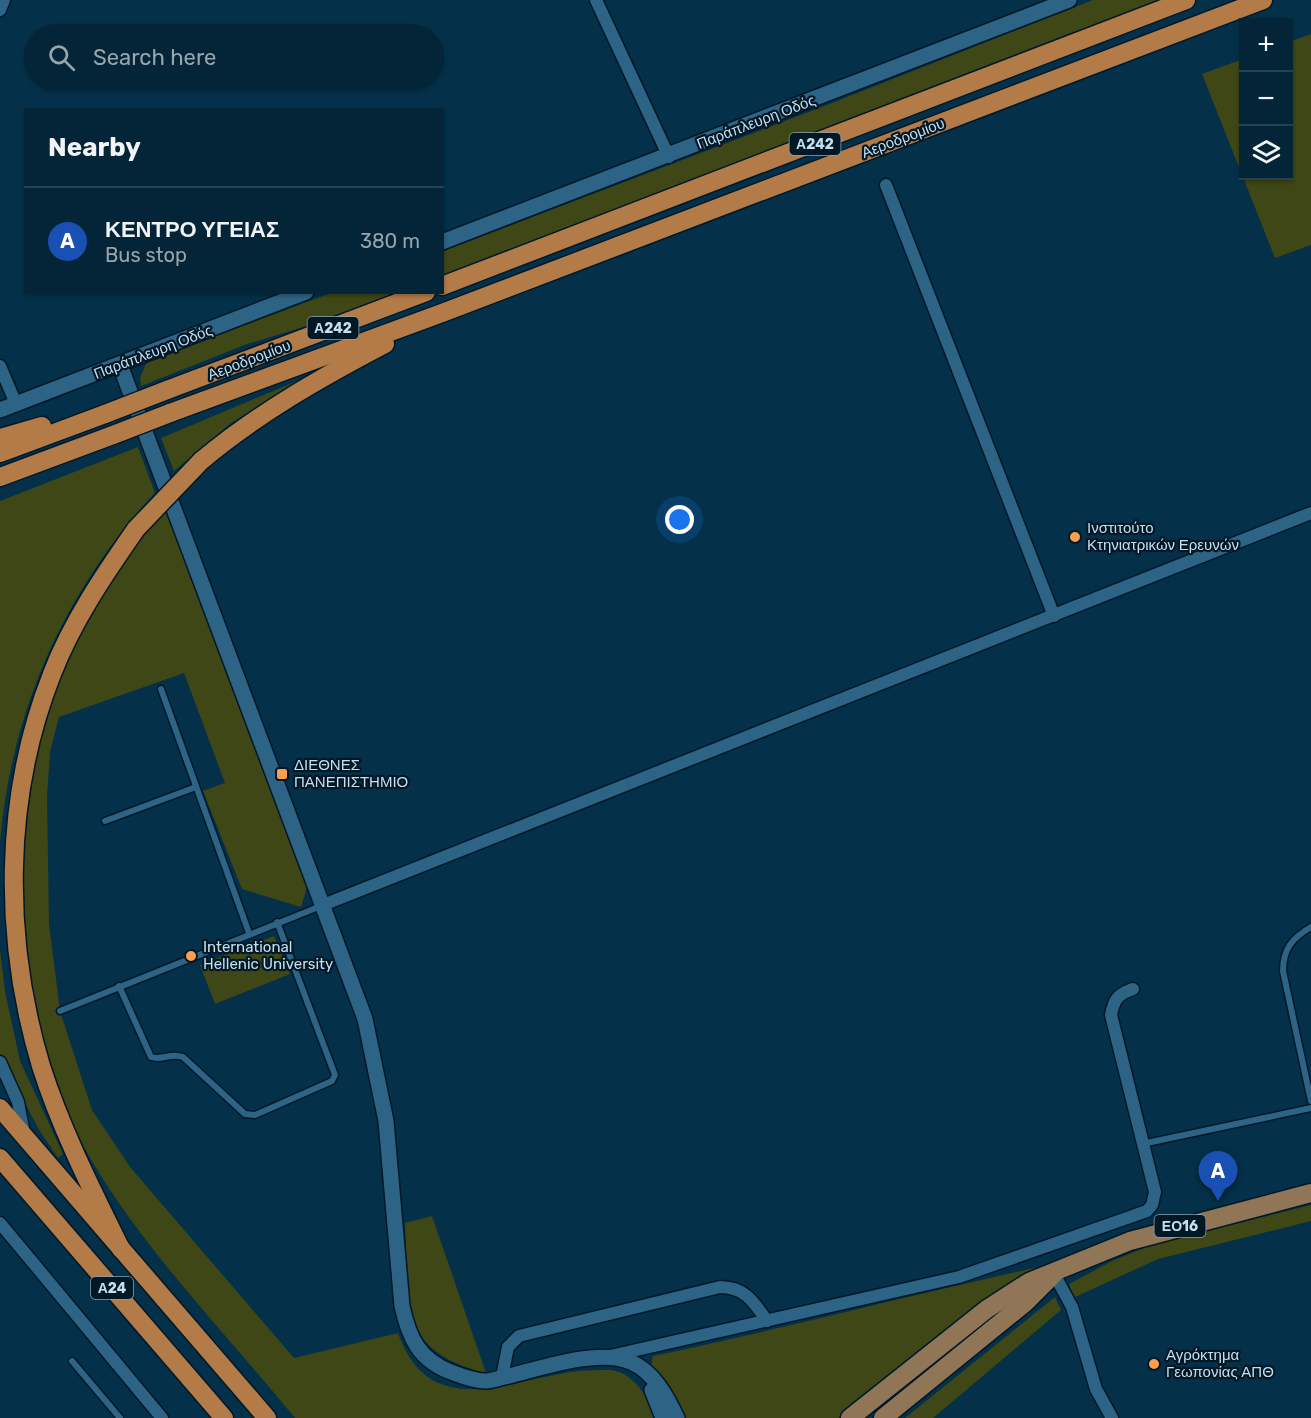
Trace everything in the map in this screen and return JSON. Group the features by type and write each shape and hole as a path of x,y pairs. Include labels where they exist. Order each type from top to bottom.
{"highway":[{"name":"Αεροδρομίου","path":"444,285 1186,0"},
{"name":"Αεροδρομίου","path":"442,313 1263,0"},
{"name":"Αεροδρομίου","path":"105,414 421,294"},
{"path":"0,477 442,313"},
{"path":"121,1249 87,1179 42,1068 18,965 14,911 14,861 26,765 39,711 52,672 102,577 136,529 201,461 229,437 278,404 442,313"},
{"path":"0,438 46,425 105,414"},
{"path":"0,453 105,414"},
{"name":"Α24","path":"0,1108 267,1418"},
{"name":"Α24","path":"0,1158 224,1418"}],"main road":[{"name":"ΕΟ16","path":"850,1418 987,1309 1029,1282 1054,1274 1088,1256 1130,1241 1311,1193"},
{"name":"ΕΟ16","path":"883,1418 1026,1302 1054,1274"}],"street":[{"path":"0,10 4,0"},
{"path":"596,0 669,156"},
{"name":"Παράπλευρη Οδός","path":"444,241 1069,0"},
{"path":"886,185 1054,616"},
{"name":"Παράπλευρη Οδός","path":"0,410 301,294"},
{"path":"120,365 365,1018 376,1062 386,1121 402,1306 407,1332 418,1351 436,1366 459,1375 487,1381 582,1360 607,1357 959,1277 1140,1215 1152,1205 1155,1192 1110,1015 1113,1001 1122,992 1133,989"},
{"path":"0,366 16,404"},
{"path":"322,905 1311,513"},
{"path":"0,1062 18,1102 25,1138"},
{"path":"0,1222 162,1418"},
{"path":"1054,1274 1072,1307 1102,1405 1112,1418"},
{"path":"502,1377 508,1347 519,1336 720,1287 745,1293 753,1299 767,1321"},
{"path":"607,1357 642,1377 654,1394 663,1418"},
{"path":"607,1357 631,1362 643,1369 663,1392 677,1418"}],"lane":[{"path":"161,689 249,933"},
{"path":"105,821 196,787"},
{"path":"60,1011 322,905"},
{"path":"119,986 151,1057 157,1059 173,1054 183,1057 245,1114 252,1116 332,1081 335,1075 277,922"},
{"path":"1311,927 1288,945 1283,958 1282,971 1311,1101"},
{"path":"1141,1144 1311,1108"},
{"path":"72,1361 120,1418"}],"green space":[{"path":"1093,0 1161,0 444,278 444,251 827,105"},
{"path":"1311,34 1311,245 1275,258 1244,180 1293,180 1293,41"},
{"path":"1239,60 1239,167 1202,74"},
{"path":"328,294 404,294 373,306 247,344 141,386 140,378 147,361"},
{"path":"302,379 231,423 174,471 161,438"},
{"path":"138,447 155,493 123,530 94,570 69,611 48,654 30,699 16,746 6,793 0,842 0,501"},
{"path":"167,505 308,884 301,907 242,889 203,791 225,783 184,673 59,717 50,752 47,798 49,924 60,1011 92,1110 130,1167 294,1358 398,1333 411,1360 427,1377 447,1386 468,1389 491,1388 571,1372 611,1370 620,1372 634,1381 649,1402 656,1418 295,1418 161,1259 112,1193 90,1158 61,1096 40,1030 27,960 23,890 27,819 39,749 59,682 86,619 113,575"},
{"path":"274,936 290,974 215,1004 200,965"},
{"path":"0,950 5,991 20,1061 63,1154 58,1158 38,1128 0,1054"},
{"path":"1311,1205 1311,1221 1158,1259 1073,1298 1069,1284 1112,1261 1154,1244"},
{"path":"432,1216 486,1373 457,1363 436,1351 421,1336 413,1319 408,1299 405,1223"},
{"path":"1039,1267 965,1315 839,1418 684,1418 651,1366 653,1356"},
{"path":"1055,1297 1061,1310 933,1418 905,1418"}],"place":[{"name":"Ινστιτούτο Κτηνιατρικών Ερευνών","path":"1075,537"},
{"name":"ΔΙΕΘΝΕΣ ΠΑΝΕΠΙΣΤΗΜΙΟ","path":"282,774"},
{"name":"International Hellenic University","path":"191,956"},
{"name":"ΚΕΝΤΡΟ ΥΓΕΙΑΣ","path":"1218,1201"},
{"name":"Αγρόκτημα Γεωπονίας ΑΠΘ","path":"1154,1364"}]}
